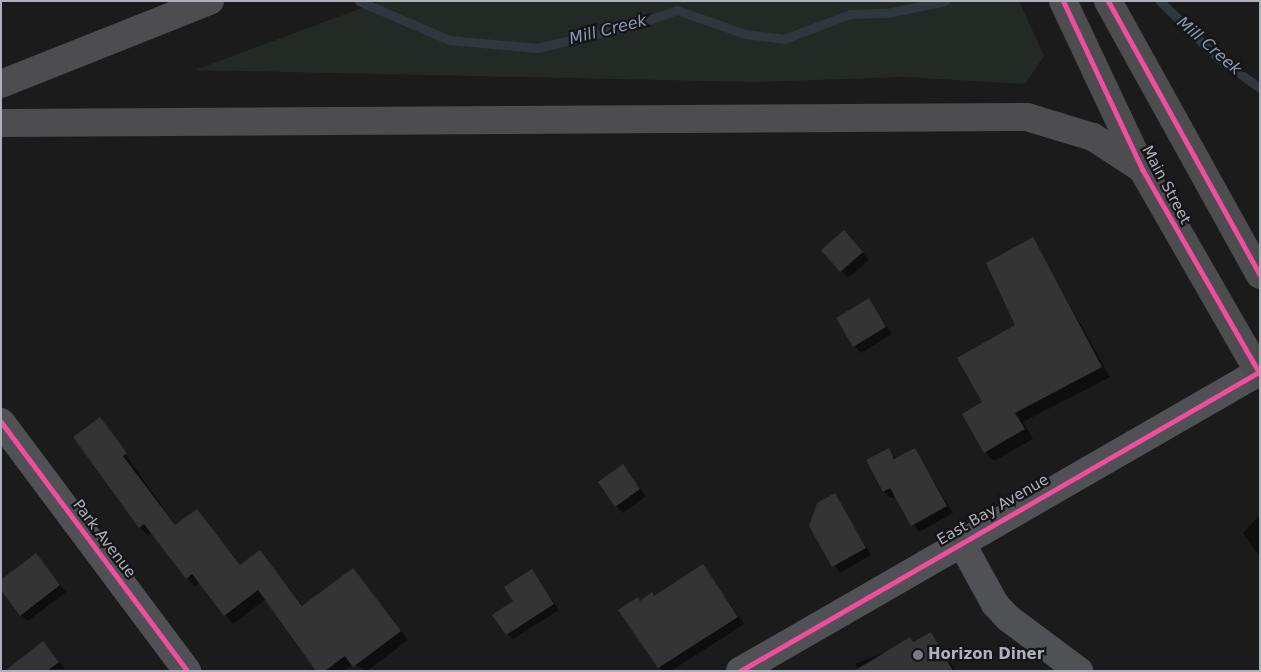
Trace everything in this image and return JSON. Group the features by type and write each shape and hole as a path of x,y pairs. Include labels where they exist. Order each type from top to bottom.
{"highway":[{"path":"1,84 210,1"},
{"name":"Main Street","path":"1063,1 1142,169 1259,373"},
{"path":"1108,1 1260,275"},
{"path":"1,123 1027,117 1085,133 1142,169"}],"street":[{"name":"East Bay Avenue","path":"740,671 961,542 1259,373"},
{"name":"Park Avenue","path":"1,422 187,671"},
{"path":"961,542 995,604 1008,618 1079,671"}],"shaded area":[{"path":"381,1 1019,1 1044,56 1025,84 905,77 758,82 195,70"}],"building":[{"path":"844,230 863,252 840,272 821,250"},
{"path":"1033,237 1102,367 1015,413 1025,429 984,453 962,414 982,402 957,358 1015,325 986,263"},
{"path":"869,298 886,327 853,347 836,318"},
{"path":"100,417 127,453 123,456 175,525 197,509 240,565 260,550 302,606 353,568 401,631 353,667 345,656 325,671 316,671 258,590 224,616 192,574 186,579 144,524 139,528 73,437"},
{"path":"889,448 894,459 915,448 947,506 911,526 890,488 883,492 866,460"},
{"path":"623,464 640,489 615,507 598,482"},
{"path":"835,493 866,548 832,567 809,526 817,503"},
{"path":"36,553 60,585 20,616 1,590 1,580"},
{"path":"703,564 738,617 658,668 618,610 638,597 640,601 652,592 654,596"},
{"path":"532,569 554,604 506,635 492,615 513,601 504,587"},
{"name":"Horizon Diner","path":"931,632 953,671 854,671 910,637 913,642"},
{"path":"43,641 59,662 47,671 5,671"}],"waterway":[{"name":"Mill Creek","path":"359,1 449,40 537,48 635,25 677,10 745,34 784,39 850,14 887,13 945,1"},
{"name":"Mill Creek","path":"1160,1 1217,57 1260,88"}],"cycle path":[{"path":"1063,1 1142,169 1260,374"},
{"path":"1108,1 1260,275"},
{"path":"740,671 1259,372"},
{"path":"1,422 187,671"}],"place":[{"name":"Horizon Diner","path":"918,655"}]}
